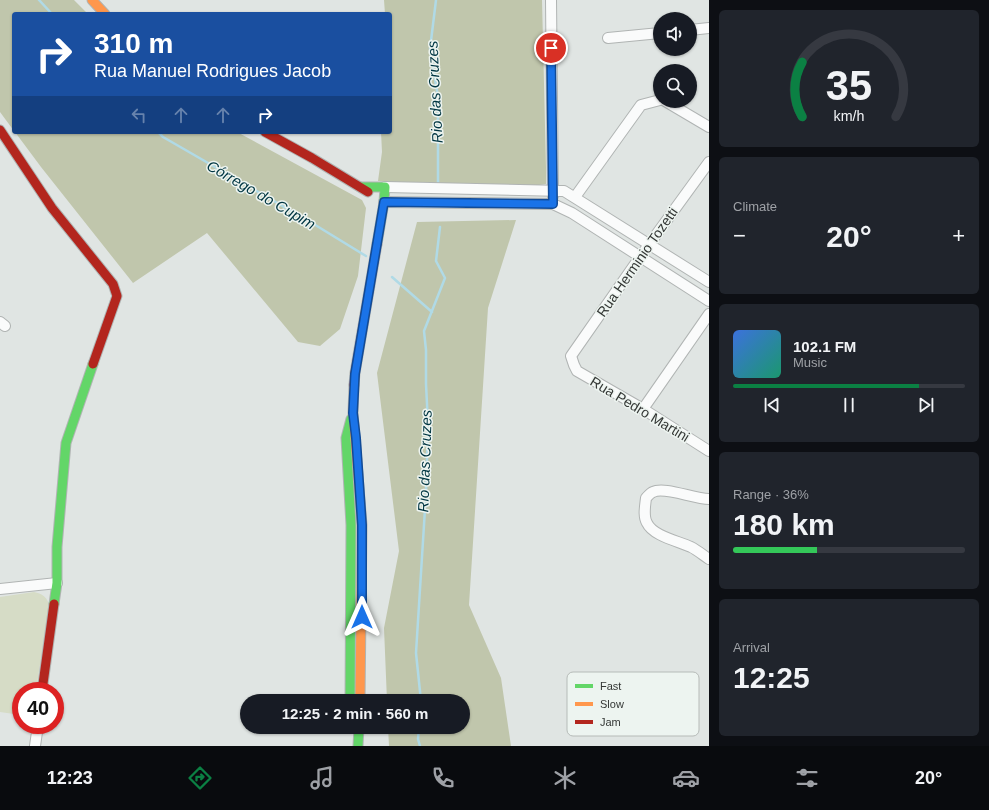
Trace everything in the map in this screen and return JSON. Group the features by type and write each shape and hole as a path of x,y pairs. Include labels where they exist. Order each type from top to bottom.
{"street":[{"path":"92,0 104,12"},
{"path":"550,0 553,204"},
{"path":"697,29 709,28"},
{"path":"608,38 653,34"},
{"path":"575,197 641,105 653,102"},
{"path":"677,108 709,127"},
{"path":"0,130 52,208 113,284 117,296 66,443 57,547 57,583 43,682"},
{"path":"268,134 312,158 384,202 553,204 572,213 709,300"},
{"name":"Rua Herminio Tozetti","path":"574,365 571,356 649,244 709,162"},
{"path":"361,187 564,191 709,282"},
{"path":"360,694 362,525 353,413 355,374 384,202 385,187"},
{"path":"643,408 709,314"},
{"name":"Rua Pedro Martini","path":"574,365 577,371 643,408 709,451"},
{"path":"350,694 351,525 346,438 353,413"},
{"path":"709,500 660,490 653,491 646,498 645,515 647,525 652,530 692,547 709,559"},
{"path":"0,589 57,583"},
{"path":"35,746 37,734"},
{"path":"349,734 349,746"},
{"path":"358,746 359,734"}],"green space":[{"path":"0,0 74,0 86,12 12,12 12,128 0,112"},
{"path":"384,0 542,0 546,184 407,184 378,181 382,152 381,134 392,134 392,12 385,12"},
{"path":"16,134 241,134 362,200 366,208 358,276 340,329 320,346 298,342 207,233 133,283"},
{"path":"516,220 488,308 469,605 501,678 511,746 389,746 388,734 470,734 470,694 387,694 384,628 399,551 377,373 417,222"},
{"path":"34,592 47,599 49,604 37,682 12,682 12,714 0,712 0,597"}],"waterway":[{"name":"Córrego do Cupim","path":"39,0 50,12"},
{"name":"Rio das Cruzes","path":"436,0 430,49 438,97 438,185"},
{"name":"Córrego do Cupim","path":"160,134 366,256"},
{"name":"Rio das Cruzes","path":"420,694 416,653 426,493 428,424 424,331 445,278 436,261 440,227"},
{"path":"392,277 432,312"},
{"name":"Rio das Cruzes","path":"418,734 420,746"}],"traffic: fast":[{"path":"361,187 385,187 377,244"},
{"path":"54,604 57,583 57,547 66,443 93,364"},
{"path":"350,694 351,525 346,438 351,419"},
{"path":"358,746 359,734"}],"traffic: slow":[{"path":"92,0 103,12"},
{"path":"354,385 353,413 362,525 360,694"}],"traffic: jam":[{"path":"0,130 52,208 113,284 117,296 93,364"},
{"path":"269,134 368,192"},
{"path":"354,385 377,244"},
{"path":"43,682 54,604"}],"route":[{"path":"362,617 362,525 353,413 355,374 384,202 553,204 551,48"}]}
